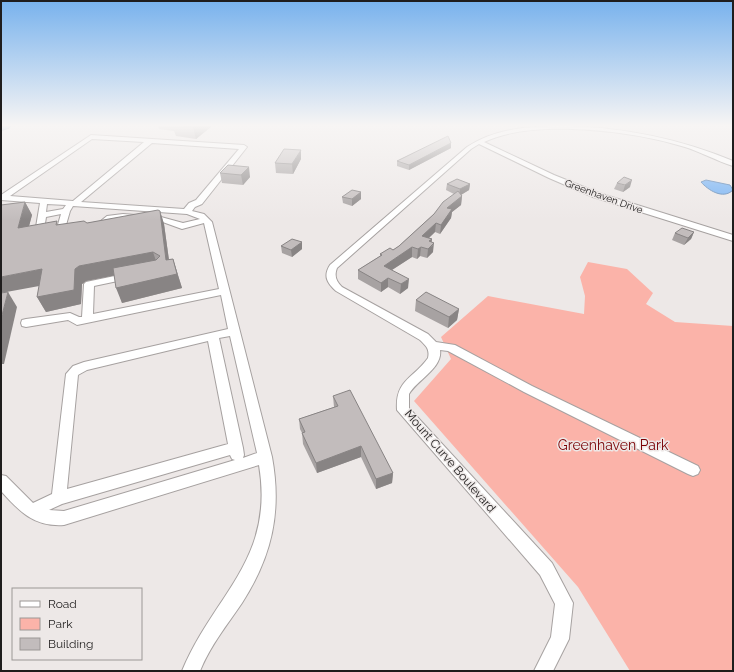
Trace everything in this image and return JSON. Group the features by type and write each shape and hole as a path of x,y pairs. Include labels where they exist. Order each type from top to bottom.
{"street":[{"path":"1,198 61,157"},
{"path":"42,215 74,204 130,157"},
{"path":"1,198 74,204 189,209 199,202 236,157"},
{"path":"458,157 333,267 330,273 330,278 333,284 339,289 424,337 433,346 451,348 528,390 628,437 693,470"},
{"name":"Greenhaven Drive","path":"512,157 596,195 633,208 733,238"},
{"path":"716,157 733,164"},
{"path":"12,191 74,204"},
{"path":"119,200 189,209 206,220 209,226 235,331 271,488 267,527 261,546 248,576 206,638 191,671"},
{"path":"44,201 39,233 61,230 74,204"},
{"path":"108,230 93,232 106,220 123,216 165,219 182,226 191,225 206,220"},
{"path":"129,226 165,219"},
{"path":"87,319 89,284 135,275"},
{"path":"26,323 70,316 77,321 225,291"},
{"path":"60,498 72,374 77,369 84,366 235,331"},
{"path":"214,336 239,465"},
{"name":"Mount Curve Boulevard","path":"433,346 435,354 432,362 410,383 402,395 403,410 546,569 564,603 560,639 543,671"},
{"path":"32,511 60,498 236,448"},
{"path":"1,481 40,517 53,520 64,518 265,457"}],"green space":[{"name":"Greenhaven Park","path":"588,262 627,269 653,293 646,304 675,322 733,326 733,671 630,671 578,587 414,401 451,359 441,337 488,296 584,314 585,296 580,277"}],"water":[{"path":"706,180 730,185 733,190 725,194 716,193 701,182"}],"building":[{"path":"279,157 296,157 292,164 275,163"},
{"path":"404,157 424,157 409,165 397,161"},
{"path":"228,165 249,167 241,175 220,173"},
{"path":"624,177 632,180 625,185 617,183"},
{"path":"457,179 470,184 460,189 447,184"},
{"path":"352,190 361,192 352,199 342,197"},
{"path":"458,191 462,196 447,208 452,209 441,225 436,223 422,236 432,239 429,241 434,243 428,249 421,247 418,249 412,247 384,266 409,279 401,284 388,278 381,283 358,270 382,255 380,254 390,248 393,250 399,246 434,214 443,202"},
{"path":"25,202 18,228 57,221 56,225 84,221 87,223 158,210 160,211 166,260 173,259 177,274 116,288 113,268 156,260 160,256 153,252 79,266 75,269 74,290 37,297 42,269 1,277 1,205"},
{"path":"682,228 694,232 688,238 675,233"},
{"path":"292,239 302,242 291,250 281,246"},
{"path":"8,292 1,319 1,293"},
{"path":"426,292 459,309 449,317 416,300"},
{"path":"350,390 393,473 376,479 361,446 316,463 302,433 305,432 299,419 338,406 333,396"}]}
